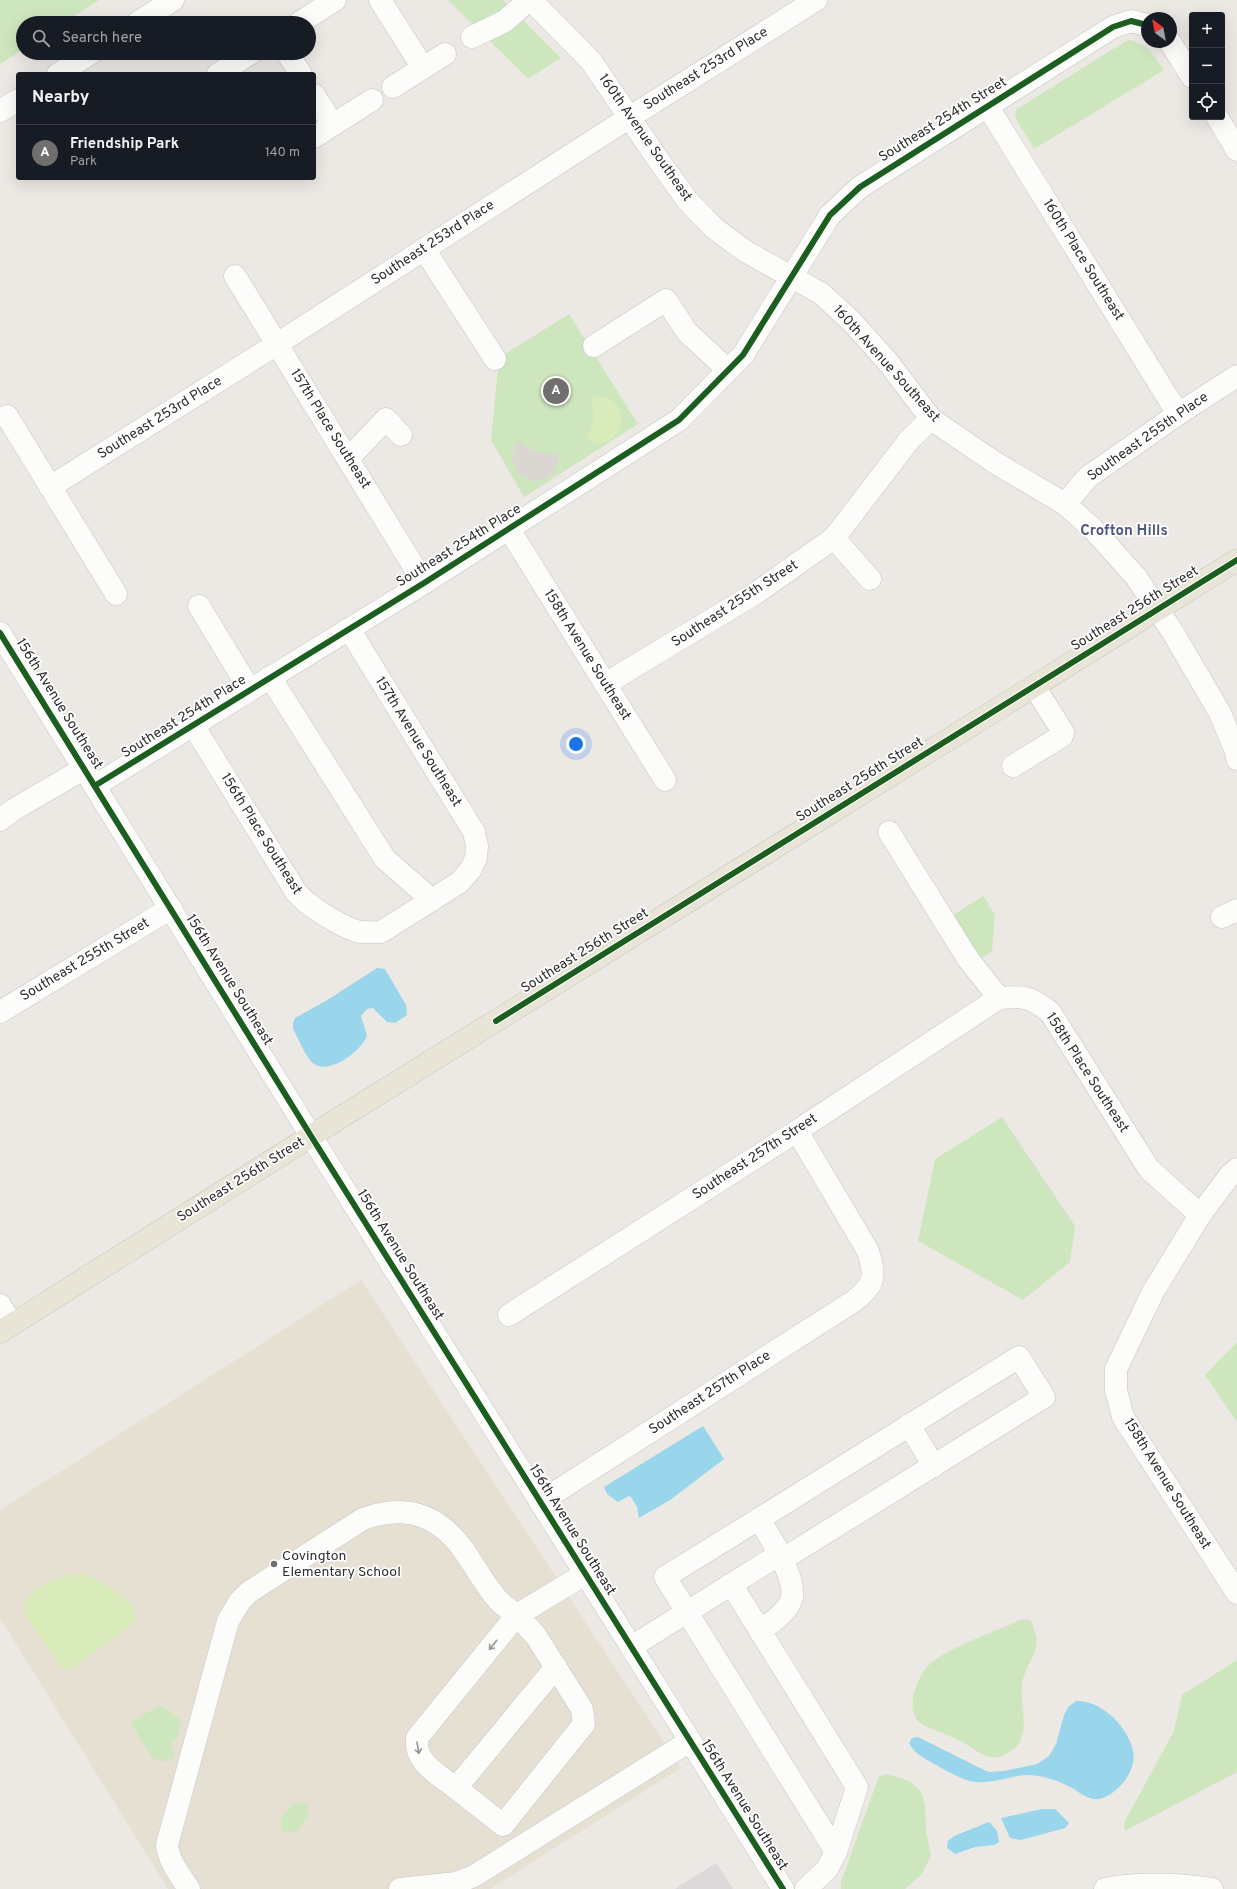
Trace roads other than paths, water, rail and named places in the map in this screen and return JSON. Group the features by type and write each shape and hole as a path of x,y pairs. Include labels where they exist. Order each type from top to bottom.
{"main road":[{"name":"Southeast 256th Street","path":"6,1328 311,1136 1237,560"}],"street":[{"path":"148,16 173,0"},
{"path":"310,16 335,0"},
{"path":"380,0 423,68"},
{"path":"472,37 505,21 530,0"},
{"name":"160th Avenue Southeast","path":"530,0 591,61 687,200 714,228 745,252 822,294 852,322 888,362 931,419 994,462 1065,504 1092,528 1136,577 1158,609 1220,712 1236,752 1237,759"},
{"name":"Southeast 253rd Place","path":"50,487 277,344 630,116 816,0"},
{"name":"Southeast 254th Street","path":"792,278 830,215 860,187 1113,27 1131,21 1141,24"},
{"path":"1174,48 1189,72"},
{"path":"393,87 445,54"},
{"path":"61,72 80,60"},
{"path":"221,72 241,60"},
{"path":"292,60 300,72"},
{"path":"316,98 333,125"},
{"path":"316,136 372,100"},
{"path":"0,111 16,101"},
{"name":"160th Place Southeast","path":"988,107 1178,414"},
{"path":"1219,120 1237,150"},
{"path":"424,249 494,359"},
{"name":"157th Place Southeast","path":"235,276 424,583"},
{"name":"Southeast 254th Place","path":"0,820 13,810 90,776 193,725 424,583 679,420 743,355 792,278"},
{"path":"594,346 666,300 687,332 728,370"},
{"name":"Southeast 255th Place","path":"1065,504 1088,477 1178,414 1237,376"},
{"path":"7,416 116,594"},
{"path":"348,458 386,419 401,435"},
{"name":"Southeast 255th Street","path":"605,684 756,593 834,538 910,439 931,419"},
{"name":"158th Avenue Southeast","path":"509,529 665,780"},
{"path":"834,538 870,579"},
{"path":"199,606 250,690"},
{"name":"157th Avenue Southeast","path":"349,629 474,832 477,846 476,858 471,869 460,882 432,900"},
{"name":"156th Avenue Southeast","path":"0,633 90,776 311,1136 782,1889"},
{"path":"270,677 385,859 432,900"},
{"path":"1013,766 1062,736 1063,732 1034,686"},
{"name":"156th Place Southeast","path":"193,725 304,903 355,930 368,933 381,932 432,900"},
{"path":"889,832 968,959 999,998"},
{"name":"Southeast 255th Street","path":"0,1012 171,908"},
{"name":"158th Place Southeast","path":"999,998 1026,997 1038,1003 1050,1012 1148,1169 1200,1215"},
{"name":"Southeast 257th Street","path":"509,1314 797,1131 999,998"},
{"name":"Southeast 257th Place","path":"540,1502 854,1301 868,1290 872,1279 873,1265 868,1251 797,1131"},
{"path":"1200,1215 1230,1175 1237,1169"},
{"name":"158th Avenue Southeast","path":"1200,1215 1153,1292 1116,1369 1116,1390 1124,1417 1237,1593"},
{"path":"0,1305 6,1328"},
{"path":"631,1647 687,1612 731,1584 782,1557 934,1466 1044,1397 1019,1357 665,1577 687,1612 836,1852"},
{"path":"909,1425 934,1466"},
{"path":"189,1889 172,1863 168,1854 167,1845 228,1621 240,1601 249,1592 363,1519 390,1511 405,1512 432,1520 444,1529 459,1544 490,1592 499,1602 517,1615 536,1636 582,1709 584,1724 503,1825 424,1764 416,1747 417,1738 517,1615 585,1574"},
{"path":"759,1519 782,1557 794,1591 789,1606 775,1620 760,1631"},
{"path":"731,1584 857,1787 836,1852 827,1869 806,1889"},
{"path":"456,1788 556,1667"},
{"path":"400,1889 456,1883 474,1876 690,1741"},
{"path":"1105,1889 1128,1885 1181,1885 1212,1889"}],"water":[{"path":"377,968 385,969 406,1005 407,1015 395,1023 387,1022 373,1008 367,1009 361,1016 367,1035 353,1054 337,1064 321,1067 314,1064 305,1052 293,1029 295,1018 329,999"},
{"path":"703,1426 724,1459 670,1500 639,1518 637,1507 631,1497 629,1496 618,1502 607,1494 604,1487"},
{"path":"1076,1701 1095,1705 1112,1716 1126,1732 1133,1751 1133,1765 1122,1784 1111,1794 1100,1799 1082,1795 1062,1783 1036,1776 1018,1776 986,1782 965,1780 920,1755 911,1747 909,1743 912,1738 918,1737 989,1772 1004,1771 1037,1764 1049,1756 1056,1744 1064,1715 1068,1707"},
{"path":"1042,1809 1055,1809 1069,1823 1065,1828 1021,1840 1010,1838 1001,1818"},
{"path":"989,1822 997,1831 999,1842 994,1845 975,1847 955,1854 947,1848 948,1841 954,1836"}],"place":[{"name":"Friendship Park","path":"556,391"},
{"name":"Covington Elementary School","path":"274,1564"}],"district":[{"name":"Crofton Hills","path":"1124,531"}]}
